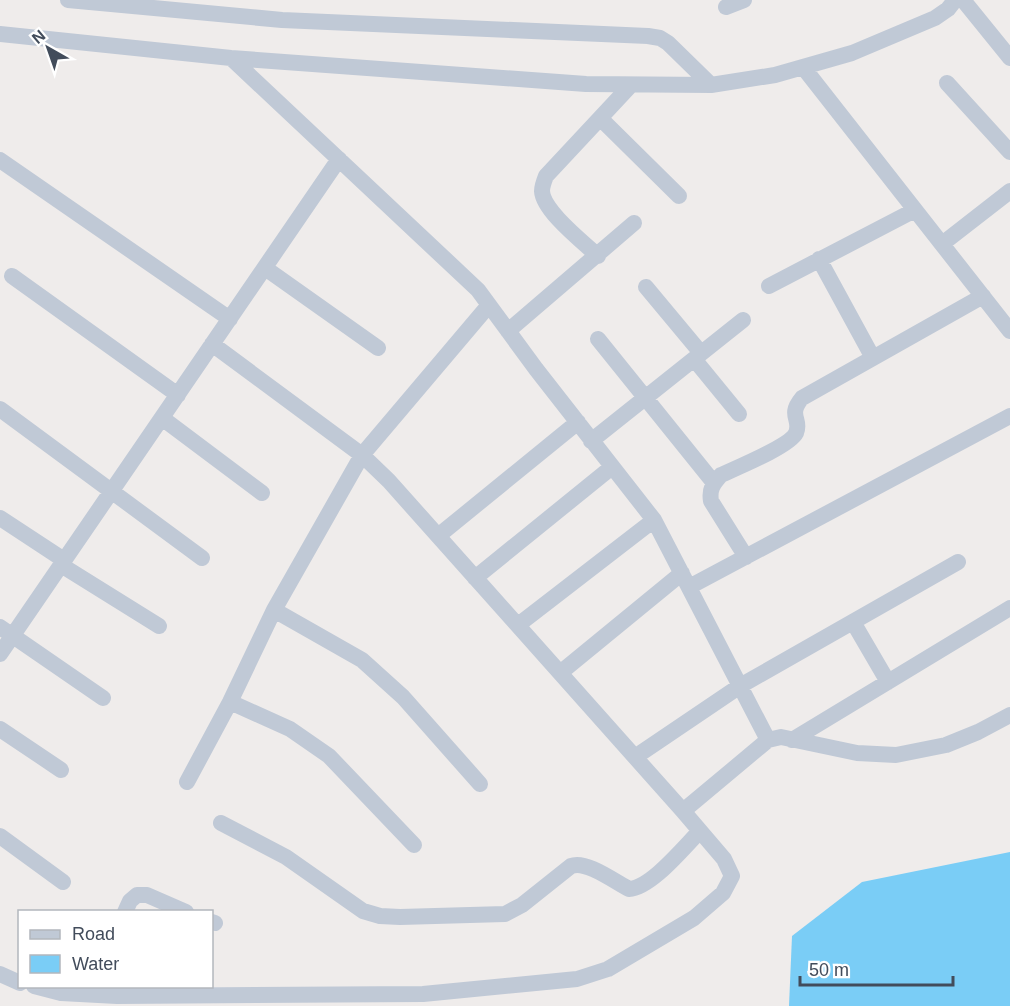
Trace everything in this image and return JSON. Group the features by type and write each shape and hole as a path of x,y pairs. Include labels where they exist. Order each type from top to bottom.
{"street":[{"path":"68,0 190,5 293,21 648,36 660,38 668,43 711,85"},
{"path":"726,7 744,0"},
{"path":"0,34 231,58 630,86 711,85 775,75 852,53 935,18 948,9 955,0"},
{"path":"963,0 1010,58"},
{"path":"231,58 478,290 591,441 654,520 768,740"},
{"path":"803,67 1010,331"},
{"path":"947,82 1010,152"},
{"path":"597,256 552,212 544,199 542,190 546,177 630,86"},
{"path":"600,118 679,196"},
{"path":"0,654 6,631 63,562 339,159"},
{"path":"0,160 230,319"},
{"path":"942,244 1010,191"},
{"path":"769,286 915,210"},
{"path":"508,331 634,223"},
{"path":"819,260 873,358"},
{"path":"265,268 378,348"},
{"path":"12,276 178,395"},
{"path":"646,287 739,414"},
{"path":"746,557 711,501 709,492 721,475 785,444 795,436 798,428 794,414 802,398 983,296"},
{"path":"187,782 230,702 274,610 362,455 489,305"},
{"path":"591,441 743,320"},
{"path":"597,339 714,483"},
{"path":"38,988 61,993 90,991 108,1001 423,994 577,979 608,969 694,918 723,893 732,876 724,859 683,811 389,481 362,455 212,344"},
{"path":"0,409 202,558"},
{"path":"560,673 685,580 746,557 1010,416"},
{"path":"162,418 262,493"},
{"path":"438,536 578,422"},
{"path":"475,578 612,467"},
{"path":"0,518 159,626"},
{"path":"518,626 654,520"},
{"path":"635,757 740,686 958,562"},
{"path":"792,740 1010,608"},
{"path":"274,610 362,660 403,697 480,784"},
{"path":"853,622 888,682"},
{"path":"6,631 104,698"},
{"path":"230,702 290,729 321,750 414,845"},
{"path":"683,811 768,740 781,737 857,753 896,755 946,745 978,732 1010,715"},
{"path":"0,729 61,770"},
{"path":"221,823 286,857 363,911 380,916 400,917 506,914 522,905 571,866 577,864 586,866 629,889 636,888 651,878 700,831"},
{"path":"0,836 63,882"},
{"path":"126,910 130,901 137,895 147,895 181,910"},
{"path":"0,974 18,982"}],"water":[{"path":"1010,852 1010,1006 789,1006 792,936 862,882"}]}
